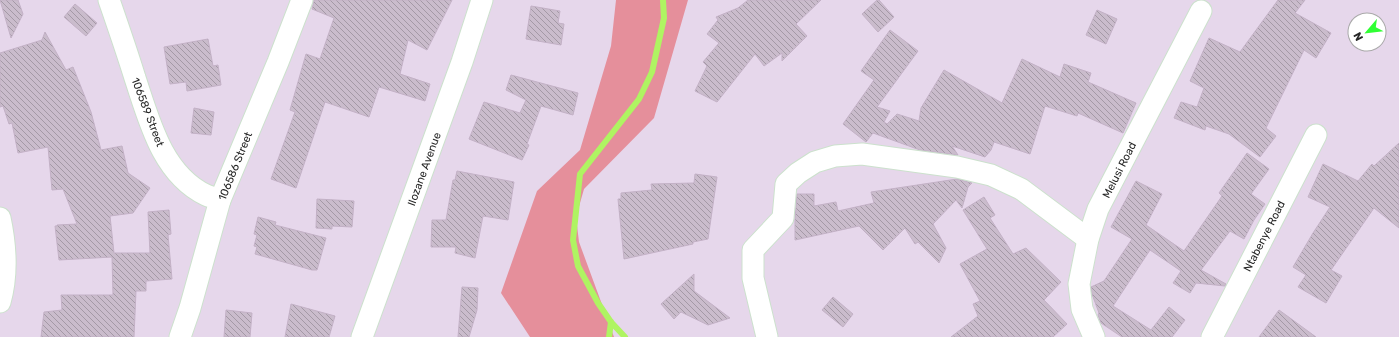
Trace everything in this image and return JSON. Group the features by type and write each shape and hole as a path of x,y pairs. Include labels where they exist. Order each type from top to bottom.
{"street":[{"name":"106589 Street","path":"109,0 143,103 167,159 181,176 206,195 220,200"},
{"name":"106586 Street","path":"180,337 190,308 220,200 278,62 302,0"},
{"name":"Ilozane Avenue","path":"362,337 462,62 482,0"},
{"name":"Melusi Road","path":"1094,337 1082,309 1079,284 1088,239 1098,209 1201,12"},
{"name":"Ntabenye Road","path":"1212,337 1316,135"},
{"path":"767,337 753,278 753,250 783,218 786,184 798,173 815,162 835,156 862,154 957,167 991,175 1021,189 1088,239"},
{"path":"0,218 5,243 5,273 0,302"}],"shaded area":[{"path":"616,0 688,0 654,118 584,189 576,217 579,242 614,337 530,337 501,293 537,191 580,150 611,46"}],"building":[{"path":"0,0 18,0 23,14 11,38"},
{"path":"314,0 452,0 427,50 408,40 400,74 430,84 425,101 379,87 369,117 325,102 296,188 271,179 295,112 290,110 306,54 320,59 334,18 312,9"},
{"path":"748,0 821,0 796,24 807,36 782,61 782,53 764,66 755,54 717,102 695,91 707,66 703,62 719,43 707,34 718,20 716,17 738,8"},
{"path":"877,0 879,0 894,17 878,32 862,14"},
{"path":"1278,0 1305,0 1295,13 1331,33 1316,58 1304,50 1266,128 1276,136 1260,157 1229,134 1206,126 1205,130 1174,118 1181,102 1197,107 1204,88 1190,81 1209,38 1240,52"},
{"path":"75,4 97,23 86,36 64,17"},
{"path":"531,6 560,11 558,23 564,24 561,45 526,39"},
{"path":"1097,10 1117,19 1106,44 1086,35"},
{"path":"890,30 918,51 877,107 890,111 884,122 887,124 897,114 919,121 921,108 944,70 1002,103 1022,59 1060,77 1064,64 1091,73 1088,82 1136,103 1123,133 1078,113 1077,116 1045,106 1030,154 994,142 991,150 985,157 952,146 958,155 920,150 873,133 866,142 843,124 874,80 861,71"},
{"path":"45,32 66,70 73,67 91,112 101,150 122,146 128,173 150,188 133,213 110,216 114,253 150,253 148,212 169,210 171,234 168,235 172,279 146,281 146,291 136,291 134,337 41,337 44,312 62,310 61,295 113,295 112,257 59,260 55,226 77,224 63,189 52,190 48,147 18,153 12,123 9,124 3,106 0,107 0,53 42,40"},
{"path":"208,39 213,66 218,65 221,85 187,91 186,82 170,84 164,47"},
{"path":"511,75 578,93 573,115 541,106 527,144 529,145 522,160 469,139 484,102 520,113 526,100 506,90"},
{"path":"194,108 214,112 211,135 191,133"},
{"path":"1399,143 1399,228 1374,208 1331,270 1342,276 1326,303 1298,287 1306,275 1293,267 1330,207 1308,197 1323,164 1358,181 1372,164 1374,166"},
{"path":"1247,153 1269,169 1251,194 1265,204 1254,220 1244,239 1230,231 1201,270 1226,284 1225,286 1196,283 1190,293 1173,283 1181,271 1150,250 1113,306 1151,330 1169,307 1185,320 1172,337 1122,337 1101,323 1091,287 1104,281 1132,239 1111,227 1136,181 1162,194 1146,225 1184,251 1222,196 1219,193"},
{"path":"457,171 514,182 508,220 483,216 475,258 455,253 456,247 431,247 432,220 446,220 453,180 455,180"},
{"path":"695,174 717,177 708,239 693,242 693,244 624,259 618,199 621,199 621,193 652,190 651,184 694,183"},
{"path":"957,179 972,183 968,187 962,208 956,200 933,224 946,248 939,263 918,242 915,244 905,228 883,250 859,226 795,240 797,194 814,194 814,206 836,202 838,211 874,203 871,192"},
{"path":"984,197 995,215 990,218 1013,254 1026,248 1061,282 1044,300 1067,324 1053,337 951,337 978,316 973,304 980,301 960,264 987,249 963,210"},
{"path":"317,199 354,201 352,227 332,226 332,229 316,228"},
{"path":"258,217 276,222 275,225 326,238 317,270 312,270 255,254 257,247 254,246 257,235 254,234"},
{"path":"694,274 694,291 730,318 708,325 681,312 674,319 661,304"},
{"path":"462,287 478,288 477,310 469,337 458,337"},
{"path":"833,297 853,314 843,327 822,310"},
{"path":"291,304 335,316 329,337 285,337"},
{"path":"226,310 252,313 250,337 224,337"},
{"path":"1279,310 1290,318 1316,337 1259,337"}],"waterway":[{"path":"625,337 611,322 598,303 578,266 573,240 580,174 639,99 652,72 664,18 663,0"},
{"path":"609,337 611,322"}]}
